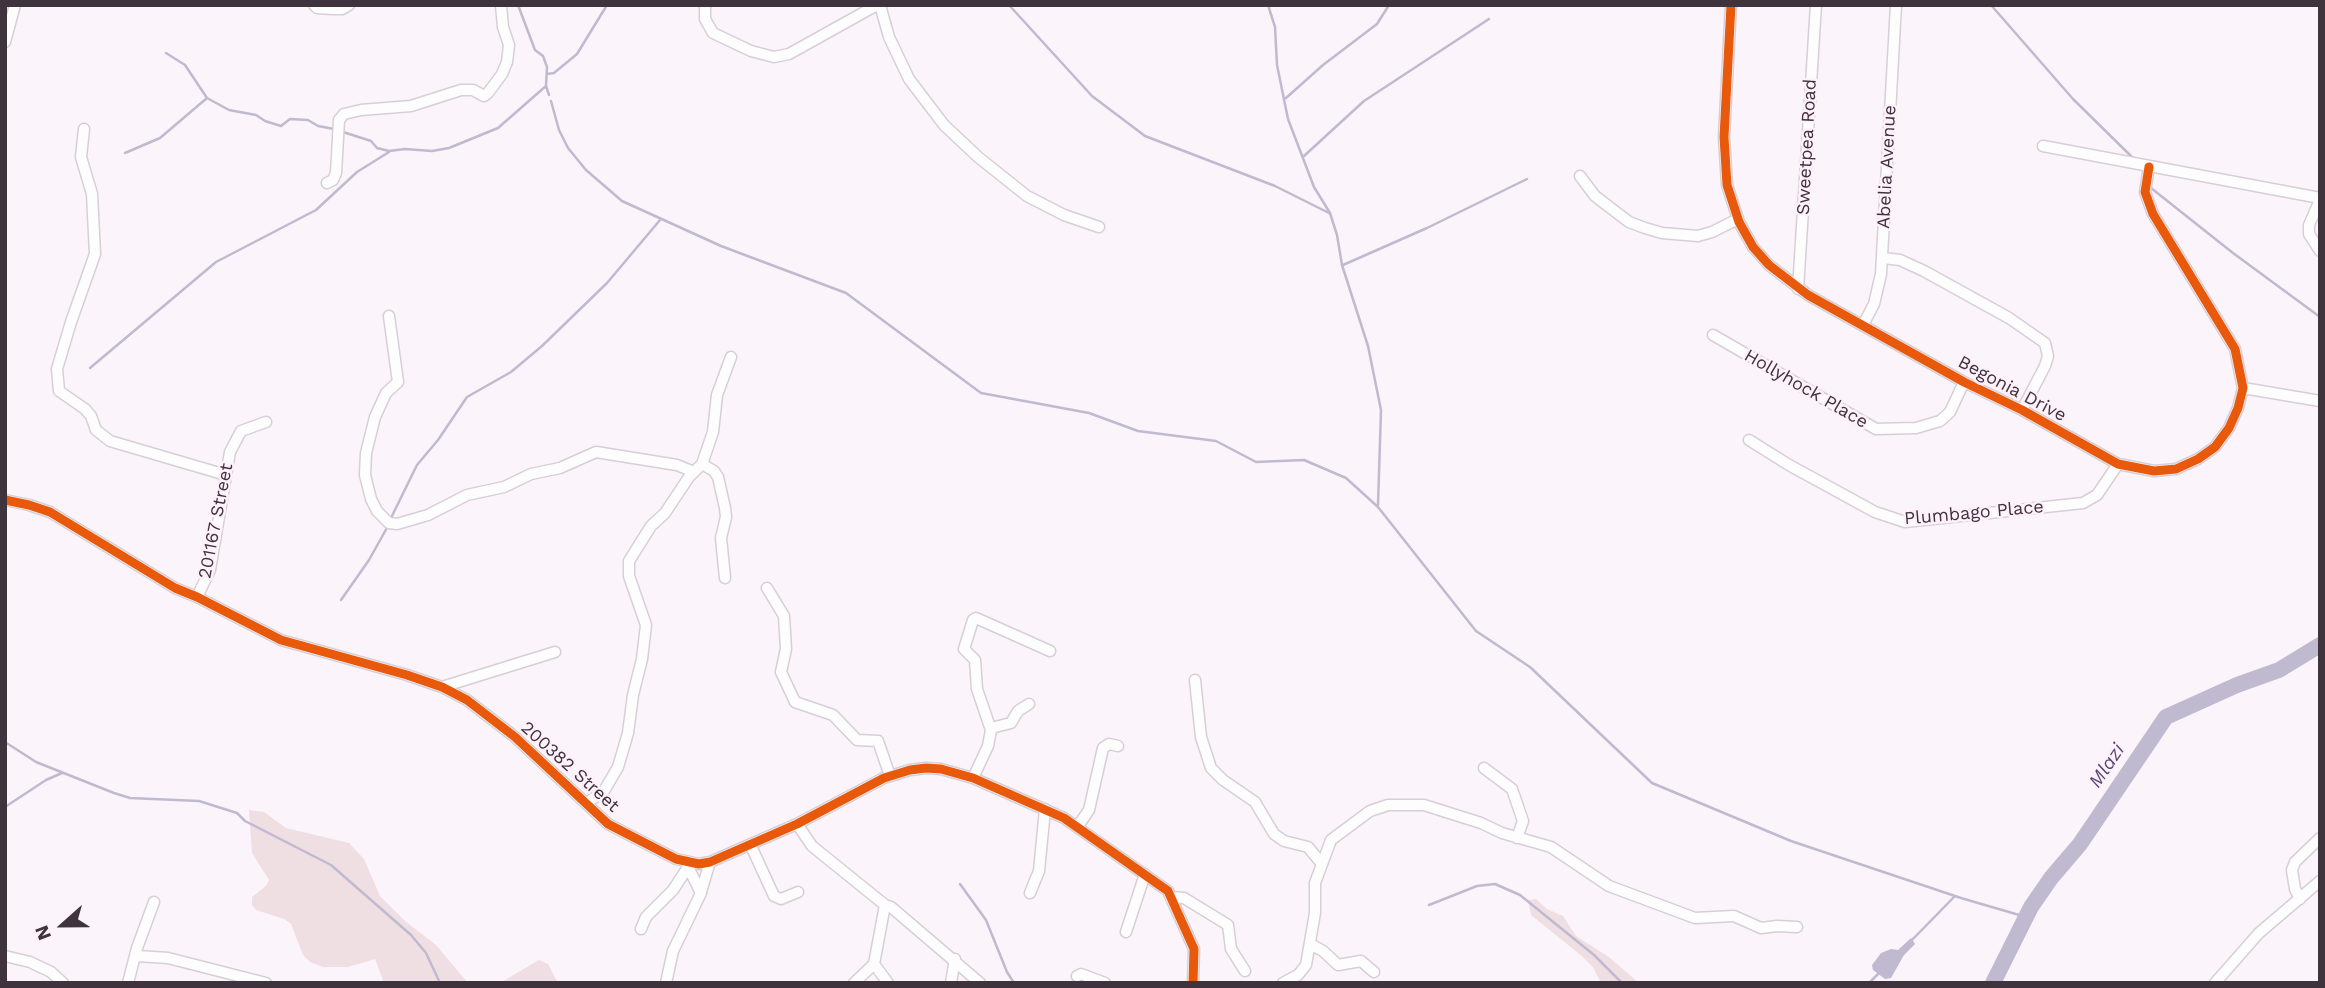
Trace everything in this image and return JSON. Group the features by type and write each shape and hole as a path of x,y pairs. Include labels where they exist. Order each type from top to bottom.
{"street":[{"path":"5,42 15,5"},
{"path":"314,5 317,8 332,9 342,9 349,5"},
{"path":"327,183 336,173 339,120 349,111 411,106 461,90 473,90 484,96 502,74 507,62 509,45 503,27 501,5"},
{"path":"705,5 705,19 713,33 751,51 774,57 789,54 878,5 889,37 909,79 944,125 978,157 1027,196 1064,215 1100,227"},
{"name":"Begonia Drive","path":"1731,5 1724,137 1727,185 1738,219 1753,247 1769,265 1798,289 2118,464 2154,471 2176,469 2199,459 2215,447 2230,428 2243,388 2235,349 2152,214 2145,192 2149,167"},
{"name":"Sweetpea Road","path":"1798,289 1816,5"},
{"name":"Abelia Avenue","path":"1864,325 1878,291 1883,258 1896,5"},
{"path":"84,129 81,157 92,194 95,254 57,369 59,391 85,409 96,430 110,441 226,475"},
{"path":"2043,146 2320,199 2309,225 2309,234 2320,251"},
{"path":"1580,176 1595,197 1629,222 1662,233 1698,236 1738,219"},
{"path":"1883,258 1900,260 1924,271 2009,318 2045,343 2048,356 2045,366 2022,410"},
{"path":"389,316 398,382 386,393 375,416 366,453 365,475 371,499 377,511 389,523 397,524 428,515 467,495 504,487 531,474 560,468 596,452 677,466 694,472"},
{"name":"Hollyhock Place","path":"1713,335 1876,429 1916,428 1940,421 1950,412 1965,382"},
{"path":"588,803 604,791 618,767 628,733 633,695 642,659 646,625 629,576 629,561 651,526 671,505 702,464 713,432 717,395 731,357"},
{"path":"2243,388 2320,401"},
{"name":"201167 Street","path":"197,597 209,570 230,452 242,431 266,422"},
{"name":"Plumbago Place","path":"1749,440 1875,512 1905,522 2083,503 2096,495 2118,464"},
{"path":"702,464 714,471 718,477 725,508 726,517 721,538 725,578"},
{"name":"200382 Street","path":"5,500 50,512 175,588 281,640 442,687 481,710 588,803 608,824 689,865 710,862 751,846 890,776 926,768 953,771 973,778 1078,826 1172,897 1194,949 1193,983"},
{"path":"767,588 784,616 786,649 781,672 795,702 833,715 857,740 878,741 890,776"},
{"path":"973,778 988,746 991,728 977,689 975,660 964,649 973,620 976,618 1050,651"},
{"path":"442,687 555,652"},
{"path":"1195,680 1200,737 1211,768 1223,780 1251,799 1274,834 1284,841 1308,847 1322,864"},
{"path":"991,728 1011,723 1018,711 1029,704"},
{"path":"1078,826 1089,810 1102,748 1109,744 1118,746"},
{"path":"1484,768 1513,789 1523,821 1517,838"},
{"path":"1283,983 1302,972 1306,965 1315,913 1315,883 1333,838 1370,811 1388,805 1424,805 1482,823 1517,838 1552,847 1609,886 1695,918 1734,916 1761,928 1797,927"},
{"path":"1030,893 1039,871 1045,809"},
{"path":"797,824 812,846 955,959 980,983"},
{"path":"2300,899 2295,889 2292,870 2295,862 2320,838"},
{"path":"751,846 774,896 781,899 798,892"},
{"path":"666,983 673,951 701,893 710,862"},
{"path":"689,865 701,893"},
{"path":"641,929 646,917 673,890 689,865"},
{"path":"1126,932 1145,874"},
{"path":"2215,983 2259,933 2320,881"},
{"path":"1172,897 1184,898 1228,925 1231,949 1245,971"},
{"path":"132,982 137,948 154,902"},
{"path":"854,983 874,964 885,905"},
{"path":"1310,944 1323,951 1338,965 1361,961 1374,972"},
{"path":"5,956 30,962 51,972 63,983"},
{"path":"136,956 168,958 266,983"},
{"path":"951,983 955,959"},
{"path":"874,964 888,983"},
{"path":"1077,976 1081,974 1105,983"}],"shaded area":[{"path":"249,810 264,812 286,828 349,843 364,859 380,896 405,921 436,945 468,983 384,983 375,959 348,967 323,967 310,962 303,955 291,924 256,910 252,905 252,897 266,886 269,880 252,853"},
{"path":"1536,899 1547,909 1563,916 1576,936 1609,957 1639,983 1601,983 1593,967 1583,957 1531,915 1528,900"},
{"path":"1911,938 1915,944 1904,955 1891,978 1885,979 1873,970 1872,965 1881,953 1891,949 1898,950"},
{"path":"539,960 548,964 558,983 500,983"}],"waterway":[{"path":"518,5 535,50 543,56 547,67 546,86 549,95"},
{"path":"547,74 554,73 577,54 607,5"},
{"path":"1009,5 1092,96 1145,136 1275,186 1329,213"},
{"path":"1268,5 1275,27 1277,65 1288,119 1314,187 1330,213 1342,265 1368,346 1381,410 1378,505"},
{"path":"1286,98 1323,65 1377,24 1389,5"},
{"path":"1991,5 2073,99 2134,159"},
{"path":"1304,156 1364,101 1489,19"},
{"path":"166,53 185,65 207,98 229,110 256,115 281,126 290,119 308,120 318,126 334,129"},
{"path":"340,131 371,141 377,148 389,151 432,151 449,148 498,128 546,86"},
{"path":"125,153 160,138 207,98"},
{"path":"551,101 559,130 568,148 586,170 622,201 721,246 846,293 981,393 1089,413 1138,431 1216,441 1256,462 1304,460 1346,478 1378,507 1476,631 1530,667 1652,783 1791,841 2026,917"},
{"path":"90,368 216,262 316,210 357,172 389,152"},
{"path":"1343,265 1527,179"},
{"path":"2151,188 2320,317"},
{"path":"390,520 417,465 438,440 467,397 511,372 542,346 607,283 660,220"},
{"path":"341,600 369,560 388,526"},
{"name":"Mlazi","path":"1993,983 2031,907 2080,844 2166,717 2237,685 2279,670 2320,645"},
{"path":"5,742 36,762 130,798 199,801 237,813 245,821 331,865 411,935 426,953 440,983"},
{"path":"5,807 46,780 62,773"},
{"path":"960,884 986,920 1014,983"},
{"path":"1429,905 1477,886 1495,884 1520,895 1594,955 1622,983"},
{"path":"1911,941 1955,896"},
{"path":"1869,983 1879,973"}],"cycle path":[{"path":"1731,5 1724,137 1727,185 1739,222 1753,247 1769,265 1808,295 1964,382 2022,410 2118,464 2154,471 2176,469 2215,447 2229,428 2243,388 2235,349 2153,214 2145,192 2149,167"},
{"path":"5,500 50,512 175,588 281,640 407,675 442,687 467,700 515,737 608,824 676,859 699,864 710,862 797,824 884,778 910,770 941,769 973,778 1064,818 1168,891 1194,949 1193,983"}]}
